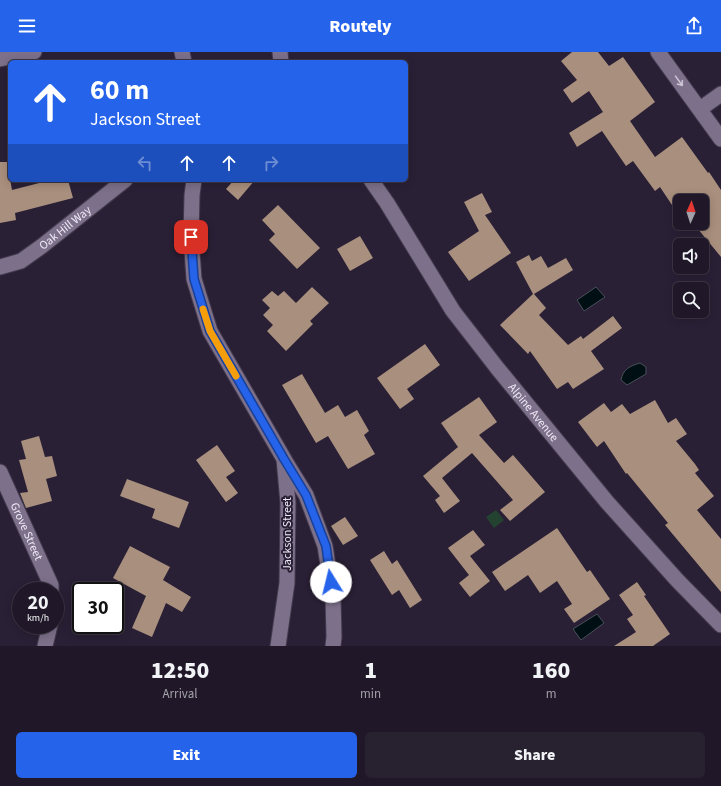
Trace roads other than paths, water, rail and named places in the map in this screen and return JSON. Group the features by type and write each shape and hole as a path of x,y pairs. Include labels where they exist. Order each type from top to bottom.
{"street":[{"path":"0,59 34,52"},
{"path":"658,52 721,139"},
{"path":"700,109 721,94"},
{"name":"Oak Hill Way","path":"0,267 21,260 42,246 122,182"},
{"name":"Jackson Street","path":"194,182 191,237 194,279 210,331 284,459 288,503 287,583 278,646"},
{"name":"Alpine Avenue","path":"372,182 387,202 453,311 498,369 607,502 677,580 721,624"},
{"path":"284,459 306,495 326,546 334,597 333,646"},
{"name":"Grove Street","path":"0,472 49,582"},
{"path":"45,646 48,634"}]}
